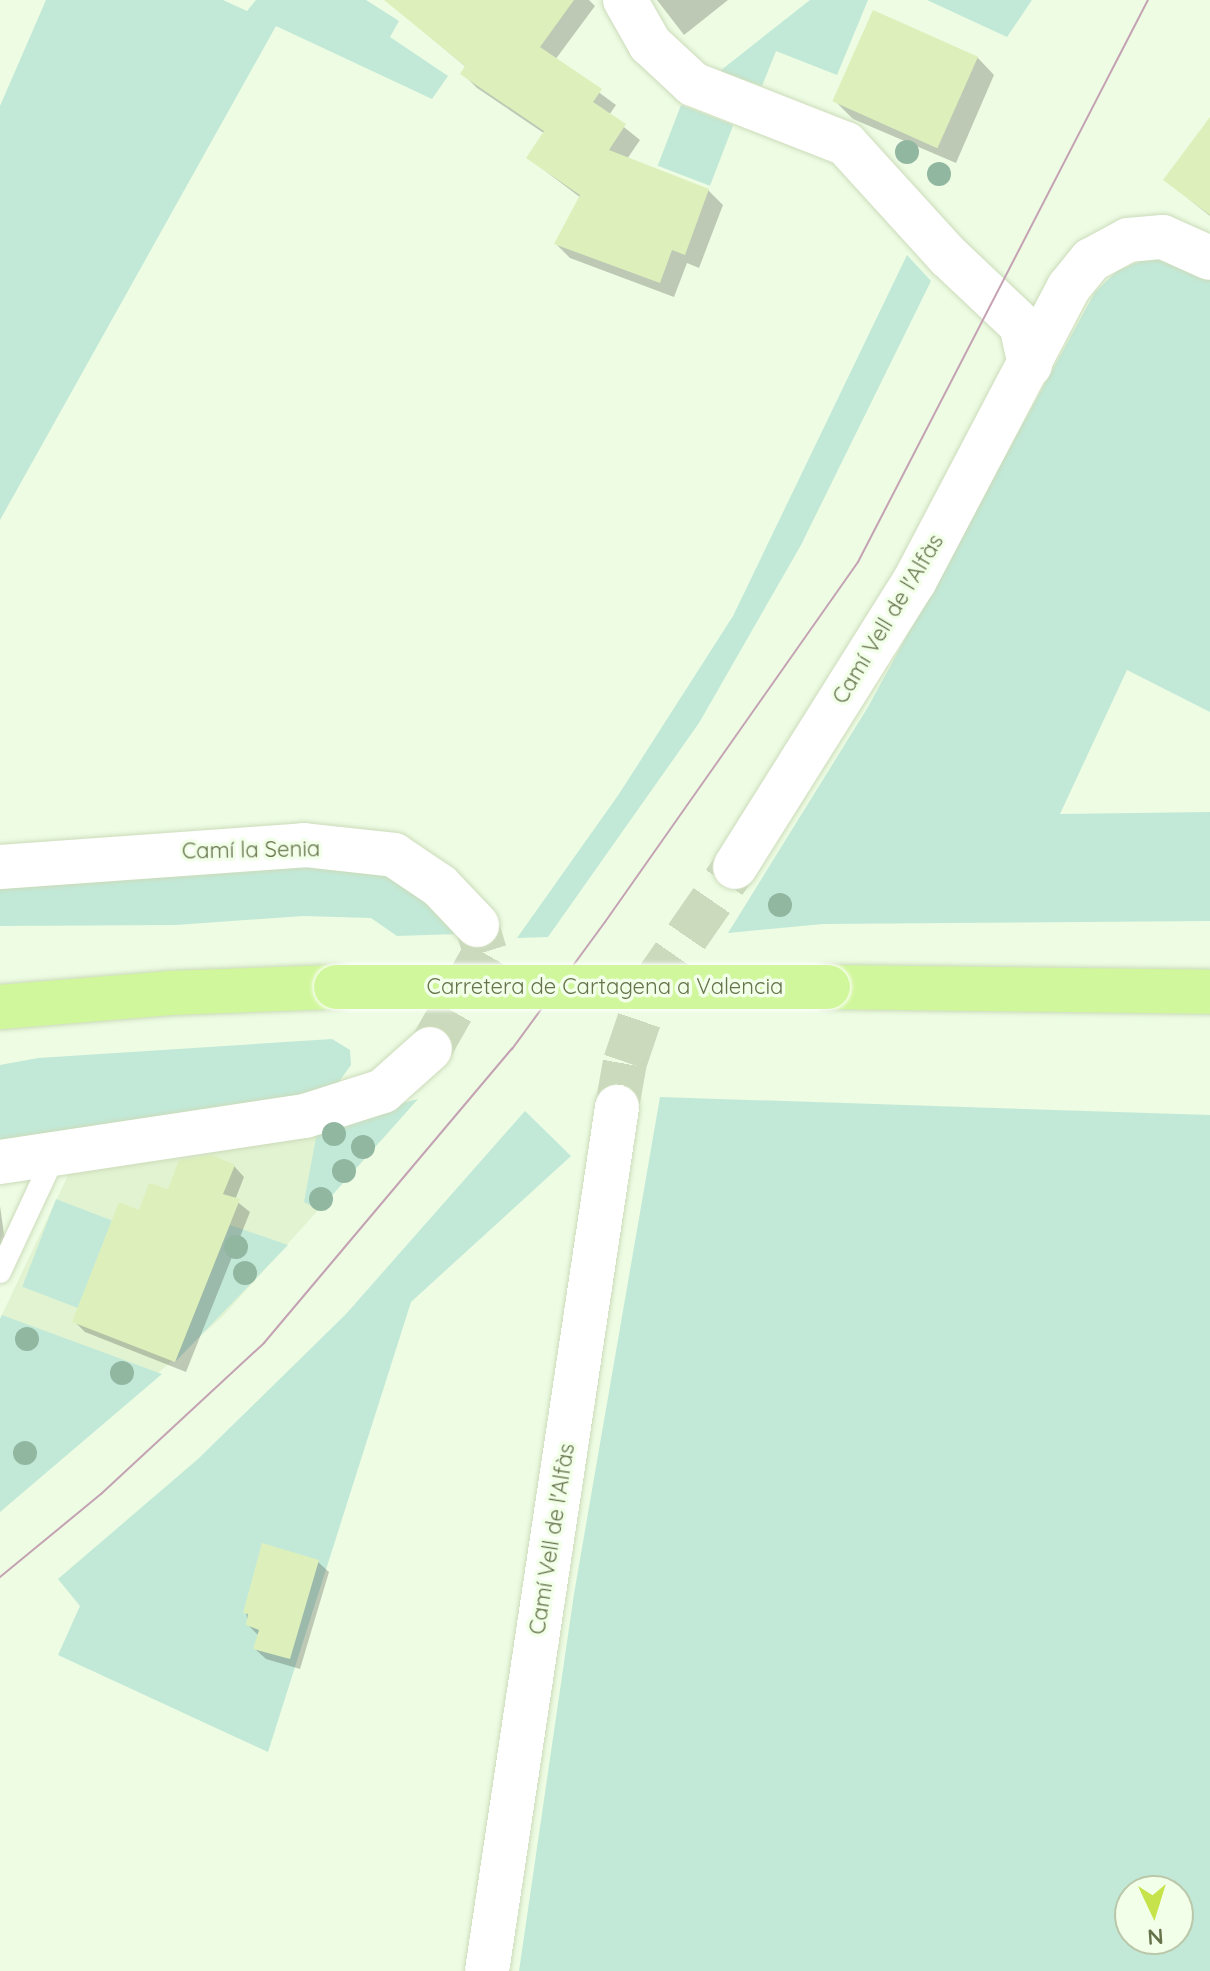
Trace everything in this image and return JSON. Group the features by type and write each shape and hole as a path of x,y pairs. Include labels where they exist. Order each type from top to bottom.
{"highway":[{"name":"Carretera de Cartagena a Valencia","path":"0,1007 169,993 336,987 828,987 1210,992"}],"street":[{"path":"625,0 650,44 693,84 846,144 949,257 993,294 1021,325 1030,365"},
{"path":"993,294 1032,301 1069,287 1091,260 1128,240 1163,237 1210,258"},
{"name":"Camí Vell de l'Alfàs","path":"735,867 914,582 1069,287"},
{"name":"Camí la Senia","path":"0,867 289,845 394,855 440,886 477,925"},
{"path":"0,1162 305,1116 383,1091 430,1049"},
{"name":"Camí Vell de l'Alfàs","path":"487,1971 617,1107"}],"lane":[{"path":"0,1272 54,1156"}],"shaded area":[{"path":"46,0 223,0 247,11 256,0 366,0 399,21 390,37 448,76 432,99 276,26 0,520 0,106"},
{"path":"810,0 868,0 837,75 776,51 762,86 720,71"},
{"path":"927,0 1032,0 1007,37"},
{"path":"681,105 733,125 710,186 658,166"},
{"path":"907,255 931,281 801,545 699,723 548,937 517,938 619,794 733,616"},
{"path":"1154,255 1210,274 1210,712 1127,670 1060,814 1210,812 1210,921 823,924 728,933 868,707 1095,292 1117,271"},
{"path":"359,863 407,882 457,934 397,936 371,918 303,916 176,925 0,926 0,876"},
{"path":"332,1039 350,1050 351,1065 333,1090 0,1140 0,1065 38,1058"},
{"path":"660,1097 1210,1115 1210,1971 519,1971 574,1594"},
{"path":"418,1099 222,1317 0,1512 0,1319 71,1169 318,1127"},
{"path":"418,1099 319,1210 304,1202 318,1127"},
{"path":"525,1111 571,1156 411,1302 268,1752 58,1655 80,1606 58,1579 198,1459 346,1314"},
{"path":"56,1199 112,1221 78,1308 22,1287"},
{"path":"230,1225 288,1245 175,1362"},
{"path":"2,1315 162,1374 0,1512 0,1319"}],"building":[{"path":"384,0 574,0 540,47 602,89 593,102 626,124 609,150 709,189 685,255 672,250 660,283 554,244 580,195 526,158 544,131 460,74 465,66"},
{"path":"873,10 978,57 937,148 832,101"},
{"path":"1210,117 1210,215 1163,180"},
{"path":"212,1155 235,1165 223,1194 240,1199 175,1362 72,1322 119,1202 139,1210 149,1183 168,1189 179,1160"},
{"path":"262,1543 319,1560 290,1659 253,1649 259,1630 246,1625 248,1614 243,1613"}],"tunnel":[{"path":"617,1107 625,1062 649,991 735,867"},
{"path":"430,1049 485,952 477,925"}],"tram line":[{"path":"0,1577 101,1494 264,1343 512,1049 605,922 858,562 1148,0"}]}
